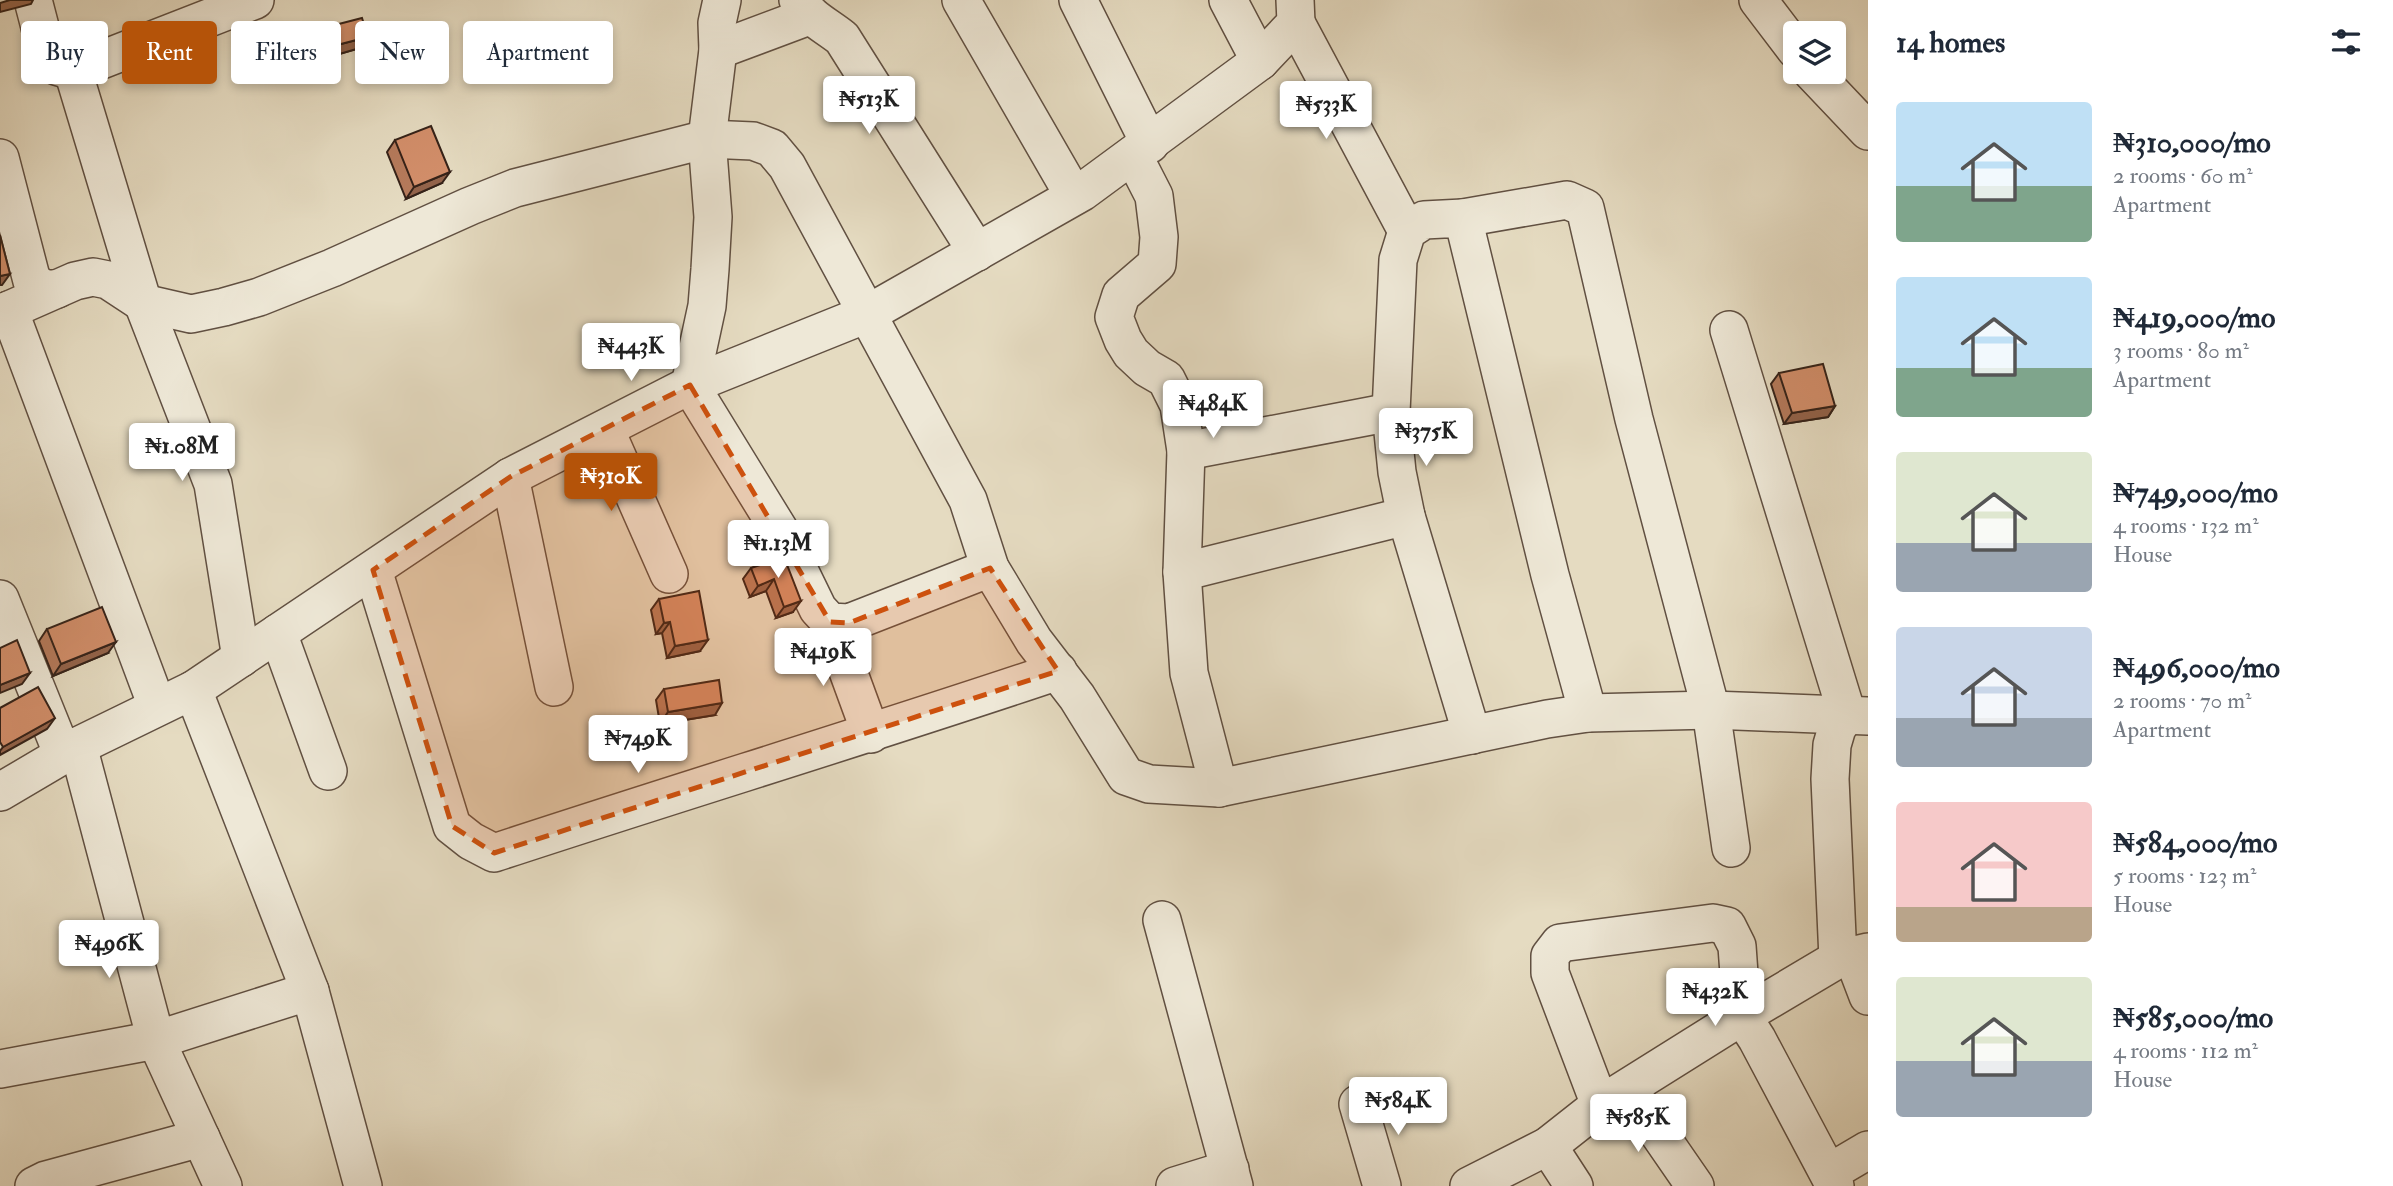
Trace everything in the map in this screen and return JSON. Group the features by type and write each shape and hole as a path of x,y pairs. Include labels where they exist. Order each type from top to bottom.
{"street":[{"path":"33,0 38,21"},
{"path":"108,57 255,0"},
{"path":"722,0 717,23 718,50 707,139 713,217 707,306 690,385 781,533 818,609 830,622 871,734"},
{"path":"961,0 1074,196"},
{"path":"1078,0 1142,149 1154,196 1158,237 1157,264 1121,295 1114,317 1131,353 1146,368 1166,379 1179,405 1186,451 1182,572 1189,673 1219,788"},
{"path":"1227,0 1260,61"},
{"path":"1758,0 1783,33"},
{"path":"718,50 803,8 824,24 842,38 977,251"},
{"path":"0,792 71,751 193,690 510,477 690,385 869,313 1074,196 1260,61 1296,12 1407,231"},
{"path":"77,84 143,303 213,484 242,657"},
{"path":"1823,84 1868,131"},
{"path":"157,706 4,312 75,281 93,277 108,280 143,303 191,314 224,307 259,297 332,268 515,188 707,139 753,141 772,148 787,166 968,500 990,568 1034,640 1077,697 1126,776 1149,784 1219,788 1547,719 1588,713 1711,710 1858,715"},
{"path":"0,158 32,281 44,289 57,289"},
{"path":"1472,735 1406,516 1397,472 1391,412 1398,260 1407,231 1424,220 1463,218 1567,200 1586,208 1634,419 1711,710 1731,848"},
{"path":"1463,218 1550,575 1588,713"},
{"path":"1729,330 1858,715"},
{"path":"1186,451 1391,412"},
{"path":"605,429 669,574"},
{"path":"510,477 554,687"},
{"path":"1182,572 1406,516"},
{"path":"830,622 849,622 990,568"},
{"path":"373,570 452,825 471,841 494,853 702,784 871,734 1058,671"},
{"path":"373,570 454,842"},
{"path":"0,599 71,751 156,1040 223,1186"},
{"path":"278,634 328,771"},
{"path":"193,690 310,991 363,1186"},
{"path":"1858,715 1837,728 1832,745 1830,779 1853,955 1868,996"},
{"path":"1162,920 1232,1178 1175,1186"},
{"path":"1695,1186 1614,1097 1550,973 1550,956 1560,943 1713,923 1727,926 1737,946 1742,1016 1757,1038 1832,1179 1868,1150"},
{"path":"1469,1186 1548,1146 1614,1097 1742,1016 1853,955"},
{"path":"0,1069 156,1040 310,991"},
{"path":"1358,1104 1382,1186"},
{"path":"34,1186 46,1180 103,1175 201,1138"},
{"path":"1548,1146 1574,1186"}],"highlighted area":[{"path":"690,385 830,622 849,623 990,568 1058,671 494,853 452,826 373,570 510,477"}],"building":[{"path":"362,18 363,21 355,21 355,40 341,44 341,23"},
{"path":"431,126 450,172 414,187 395,140"},
{"path":"0,235 10,274 0,276"},
{"path":"1823,364 1835,406 1792,413 1779,373"},
{"path":"784,557 801,601 784,607 774,579 758,586 751,568"},
{"path":"699,591 708,640 675,646 670,622 664,623 659,599"},
{"path":"102,607 116,642 61,664 47,629"},
{"path":"17,640 30,673 0,685 0,648"},
{"path":"719,680 722,703 668,712 664,689"},
{"path":"38,687 55,718 3,747 0,742 0,708"}]}
